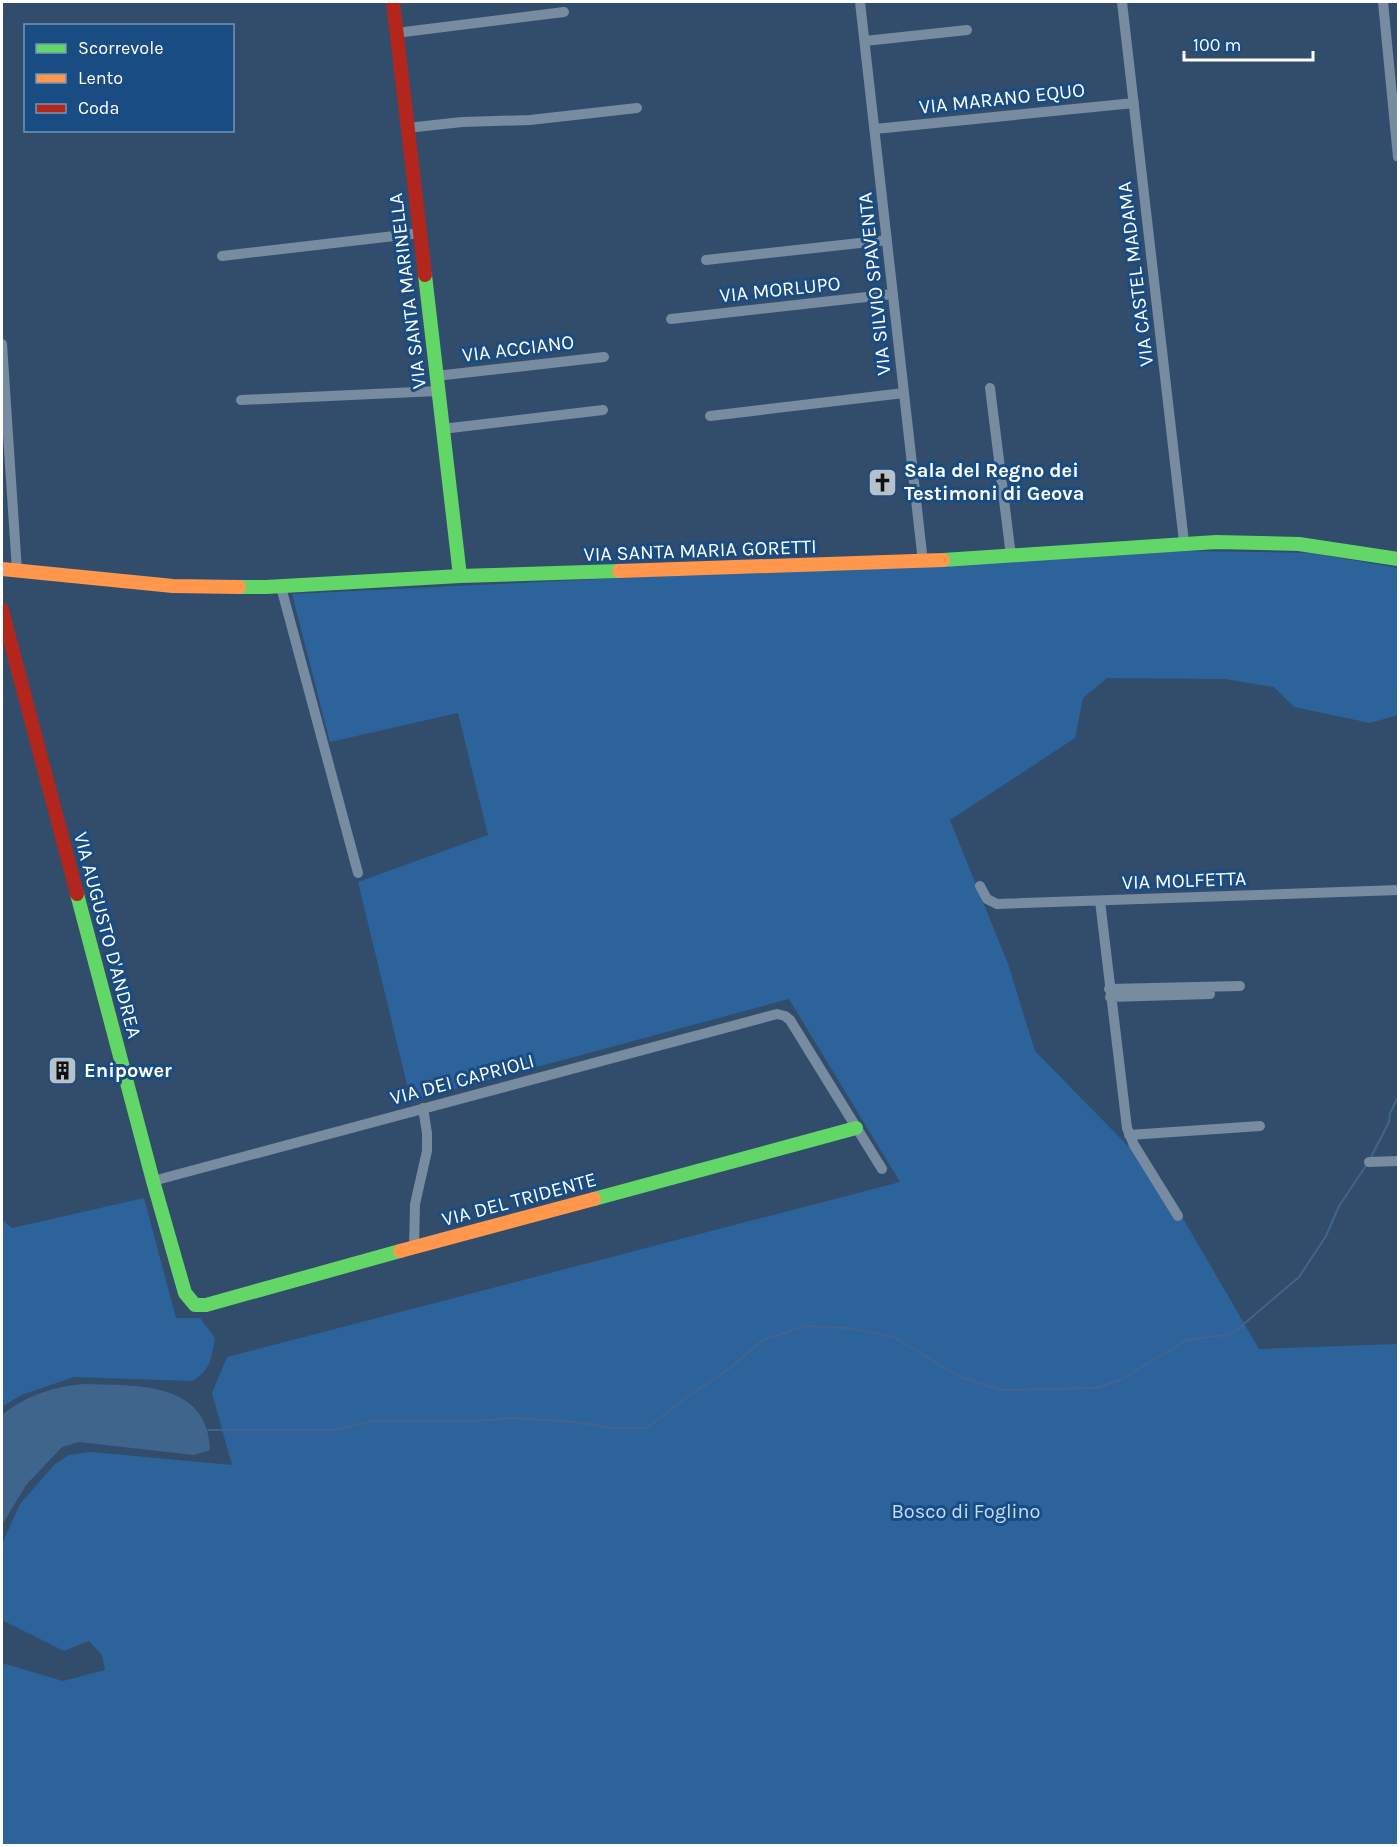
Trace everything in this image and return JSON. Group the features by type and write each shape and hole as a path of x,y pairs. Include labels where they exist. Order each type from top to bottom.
{"street":[{"name":"VIA SANTA MARINELLA","path":"393,2 460,576"},
{"name":"VIA SILVIO SPAVENTA","path":"860,2 923,562"},
{"name":"VIA CASTEL MADAMA","path":"1122,2 1184,542"},
{"path":"1383,2 1398,157"},
{"path":"396,33 564,12"},
{"path":"865,41 967,30"},
{"name":"VIA MARANO EQUO","path":"875,129 1134,103"},
{"path":"407,128 462,122 530,120 637,108"},
{"path":"222,256 420,233"},
{"path":"706,260 887,240"},
{"name":"VIA MORLUPO","path":"671,319 893,294"},
{"path":"2,344 17,571"},
{"name":"VIA ACCIANO","path":"436,376 604,357"},
{"path":"990,388 1011,555"},
{"path":"241,400 438,391"},
{"path":"710,416 904,393"},
{"path":"442,429 603,410"},
{"name":"VIA SANTA MARIA GORETTI","path":"2,569 173,586 281,586 460,576 923,562 1184,542 1284,543 1398,559"},
{"path":"281,586 358,873"},
{"name":"VIA AUGUSTO D'ANDREA","path":"2,610 153,1181 185,1293 192,1303"},
{"name":"VIA MOLFETTA","path":"980,886 987,899 997,904 1398,890"},
{"path":"1100,901 1125,1121 1129,1135 1178,1216"},
{"path":"1110,993 1240,986"},
{"path":"1110,993 1210,994"},
{"name":"VIA DEI CAPRIOLI","path":"153,1181 775,1014 782,1014 789,1020 856,1128"},
{"path":"414,1247 415,1204 427,1151 428,1133 423,1108"},
{"path":"1129,1135 1260,1126"},
{"path":"856,1128 882,1169"},
{"name":"VIA DEL TRIDENTE","path":"192,1303 197,1306 206,1305 856,1128"},
{"path":"1369,1162 1398,1161"}],"green space":[{"name":"Bosco di Foglino","path":"1187,551 1311,553 1398,568 1398,715 1370,723 1294,707 1274,687 1225,679 1107,678 1083,698 1075,738 950,820 1008,964 1035,1051 1128,1146 1143,1150 1259,1349 1398,1344 1398,1845 2,1845 2,1663 63,1681 105,1670 102,1655 89,1641 64,1651 2,1620 2,1544 20,1504 55,1464 69,1455 91,1452 232,1465 212,1393 227,1357 900,1182 789,999 411,1101 358,882 488,835 458,713 330,742 292,594"},
{"path":"144,1198 176,1318 200,1318 215,1338 207,1368 192,1381 74,1377 21,1395 2,1407 2,1220 12,1228"}],"shaded area":[{"path":"84,1384 146,1387 183,1399 197,1410 206,1427 210,1450 194,1455 79,1442 62,1447 26,1485 2,1525 2,1415 20,1402 40,1393"}],"waterway":[{"path":"1370,1159 1389,1122 1390,1113 1398,1097"},
{"path":"208,1430 335,1430 372,1421 474,1421 514,1418 575,1422 612,1428 647,1428 730,1368 763,1340 804,1326 849,1328 894,1337 958,1376 1000,1390 1096,1388 1120,1380 1187,1340 1232,1334 1299,1277 1326,1236 1339,1206 1367,1164"}],"traffic: fast":[{"path":"425,275 460,576"},
{"path":"943,560 1216,542 1299,544 1398,559"},
{"path":"239,587 619,571"},
{"path":"77,894 185,1293 195,1305 206,1305 400,1251"},
{"path":"594,1199 856,1128"}],"traffic: slow":[{"path":"619,571 943,560"},
{"path":"2,569 173,586 239,587"},
{"path":"400,1251 594,1199"}],"traffic: jam":[{"path":"393,2 425,275"},
{"path":"2,610 77,894"}],"place":[{"name":"Sala del Regno dei Testimoni di Geova","path":"883,482"},
{"name":"Enipower","path":"63,1070"}]}
